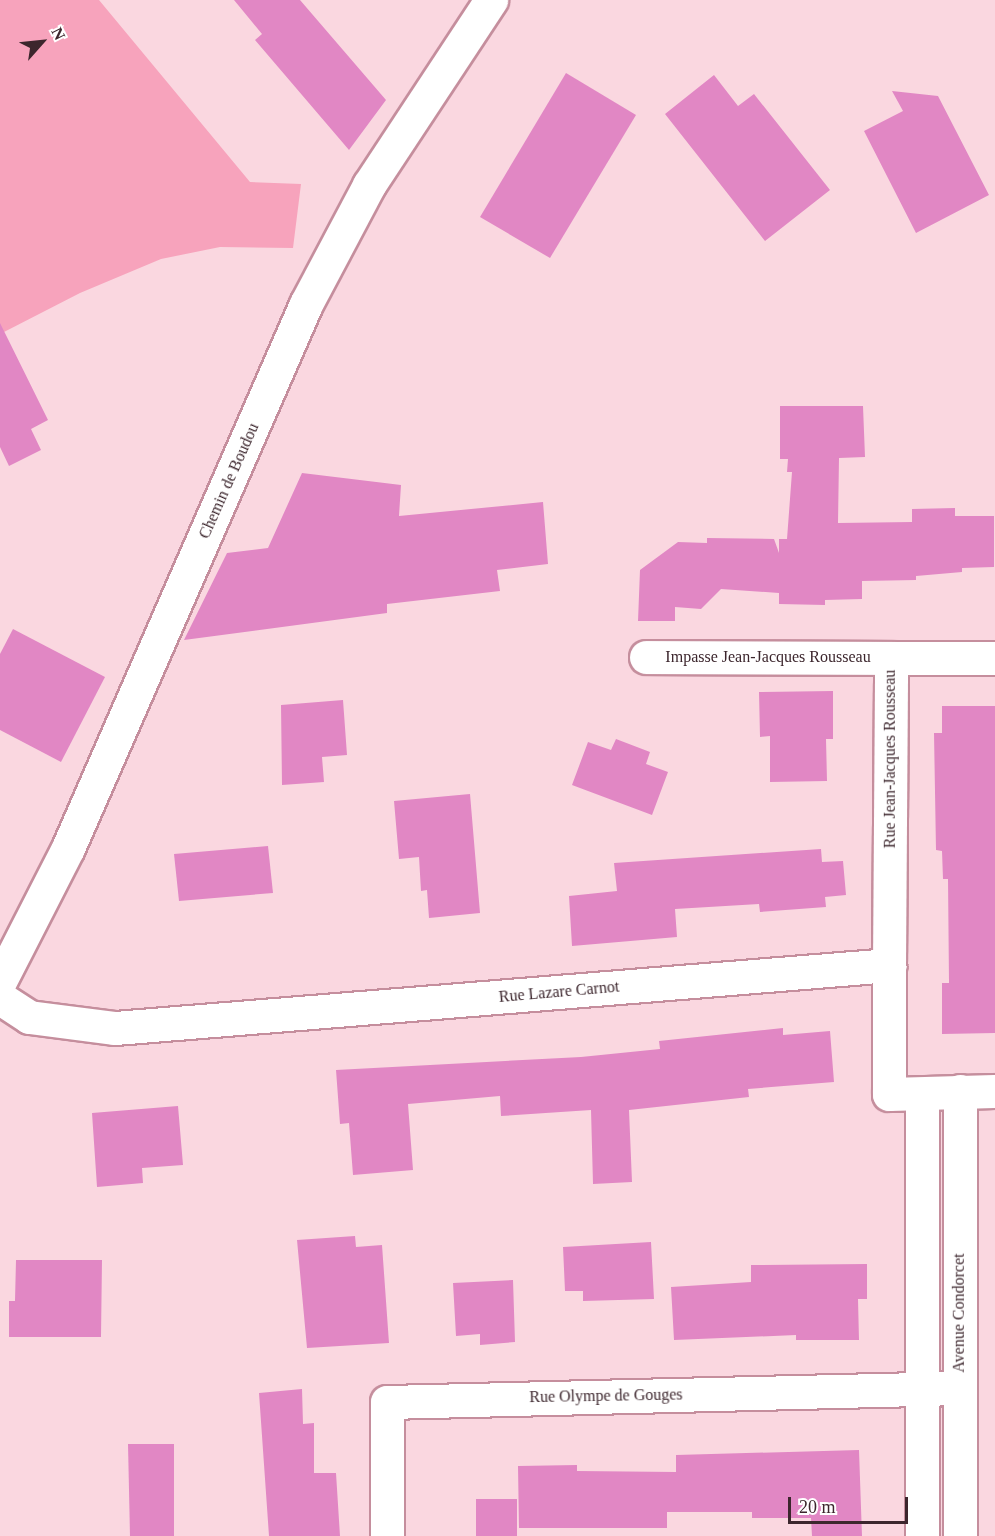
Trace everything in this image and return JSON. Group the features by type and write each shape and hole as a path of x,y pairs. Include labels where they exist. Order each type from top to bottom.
{"street":[{"name":"Chemin de Boudou","path":"0,981 68,848 306,303 369,185 447,61 491,0"},
{"name":"Impasse Jean-Jacques Rousseau","path":"646,657 891,658"},
{"name":"Rue Jean-Jacques Rousseau","path":"889,965 891,658 995,658"},
{"name":"Rue Lazare Carnot","path":"0,998 29,1017 115,1028 889,965"},
{"path":"889,965 889,1095 995,1091"},
{"name":"Avenue Condorcet","path":"960,1091 958,1388 960,1536"},
{"path":"922,1094 924,1389 922,1536"},
{"name":"Rue Olympe de Gouges","path":"387,1536 387,1402 958,1388"}],"shaded area":[{"path":"0,0 99,0 250,182 301,184 293,248 220,247 161,259 80,293 4,332 0,328"}],"building":[{"path":"234,0 300,0 386,100 349,150 255,40 262,34"},
{"path":"566,73 636,115 550,258 480,217"},
{"path":"714,75 738,106 754,94 830,190 765,241 665,114"},
{"path":"892,91 938,96 989,195 916,233 864,131 903,111"},
{"path":"0,323 48,420 31,429 41,450 9,466 0,447"},
{"path":"780,406 863,406 865,457 839,458 838,523 912,522 912,509 955,508 955,516 994,516 994,567 962,568 962,572 916,576 916,580 862,581 862,599 825,600 825,605 779,604 779,593 721,589 701,609 675,607 675,621 638,621 640,570 678,542 707,543 707,538 774,539 779,553 779,539 787,539 792,472 787,472 788,459 780,459"},
{"path":"302,473 401,485 399,516 543,502 548,564 497,570 500,591 387,604 387,613 184,640 227,553 268,548"},
{"path":"13,629 105,677 61,762 0,730 0,654"},
{"path":"833,691 833,739 826,739 827,781 770,782 770,736 760,737 759,692"},
{"path":"343,700 347,755 322,757 324,782 282,785 281,705"},
{"path":"942,706 995,706 995,1033 942,1034 942,983 949,983 948,879 943,879 942,851 936,850 934,733 942,733"},
{"path":"616,739 650,752 646,764 668,772 652,815 572,785 588,742 611,750"},
{"path":"470,794 480,913 429,918 427,890 421,891 419,857 399,859 394,801"},
{"path":"268,846 273,893 179,901 174,854"},
{"path":"821,849 822,862 843,861 846,895 825,897 826,907 760,912 759,904 675,909 677,937 572,946 569,896 617,891 614,863"},
{"path":"783,1028 783,1035 830,1031 834,1082 748,1089 749,1097 629,1110 632,1182 593,1184 591,1110 501,1116 500,1096 408,1104 413,1170 353,1175 349,1123 340,1124 336,1070 581,1057 660,1049 659,1041"},
{"path":"178,1106 183,1165 142,1168 143,1183 97,1187 92,1113"},
{"path":"355,1236 356,1247 382,1245 389,1343 307,1348 297,1240"},
{"path":"651,1242 654,1299 583,1301 583,1291 565,1291 563,1247"},
{"path":"16,1260 102,1260 101,1337 9,1337 9,1301 15,1301"},
{"path":"867,1264 867,1299 858,1299 859,1340 796,1340 796,1335 674,1340 671,1287 751,1282 751,1265"},
{"path":"513,1280 515,1342 480,1345 480,1334 456,1336 453,1283"},
{"path":"302,1389 303,1424 314,1423 314,1473 336,1473 340,1536 269,1536 259,1393"},
{"path":"128,1444 174,1444 174,1536 130,1536"},
{"path":"859,1450 862,1536 812,1536 811,1518 752,1518 752,1512 667,1512 667,1528 519,1528 518,1466 577,1465 577,1471 676,1472 676,1455"},
{"path":"476,1499 517,1499 517,1536 476,1536"}]}
